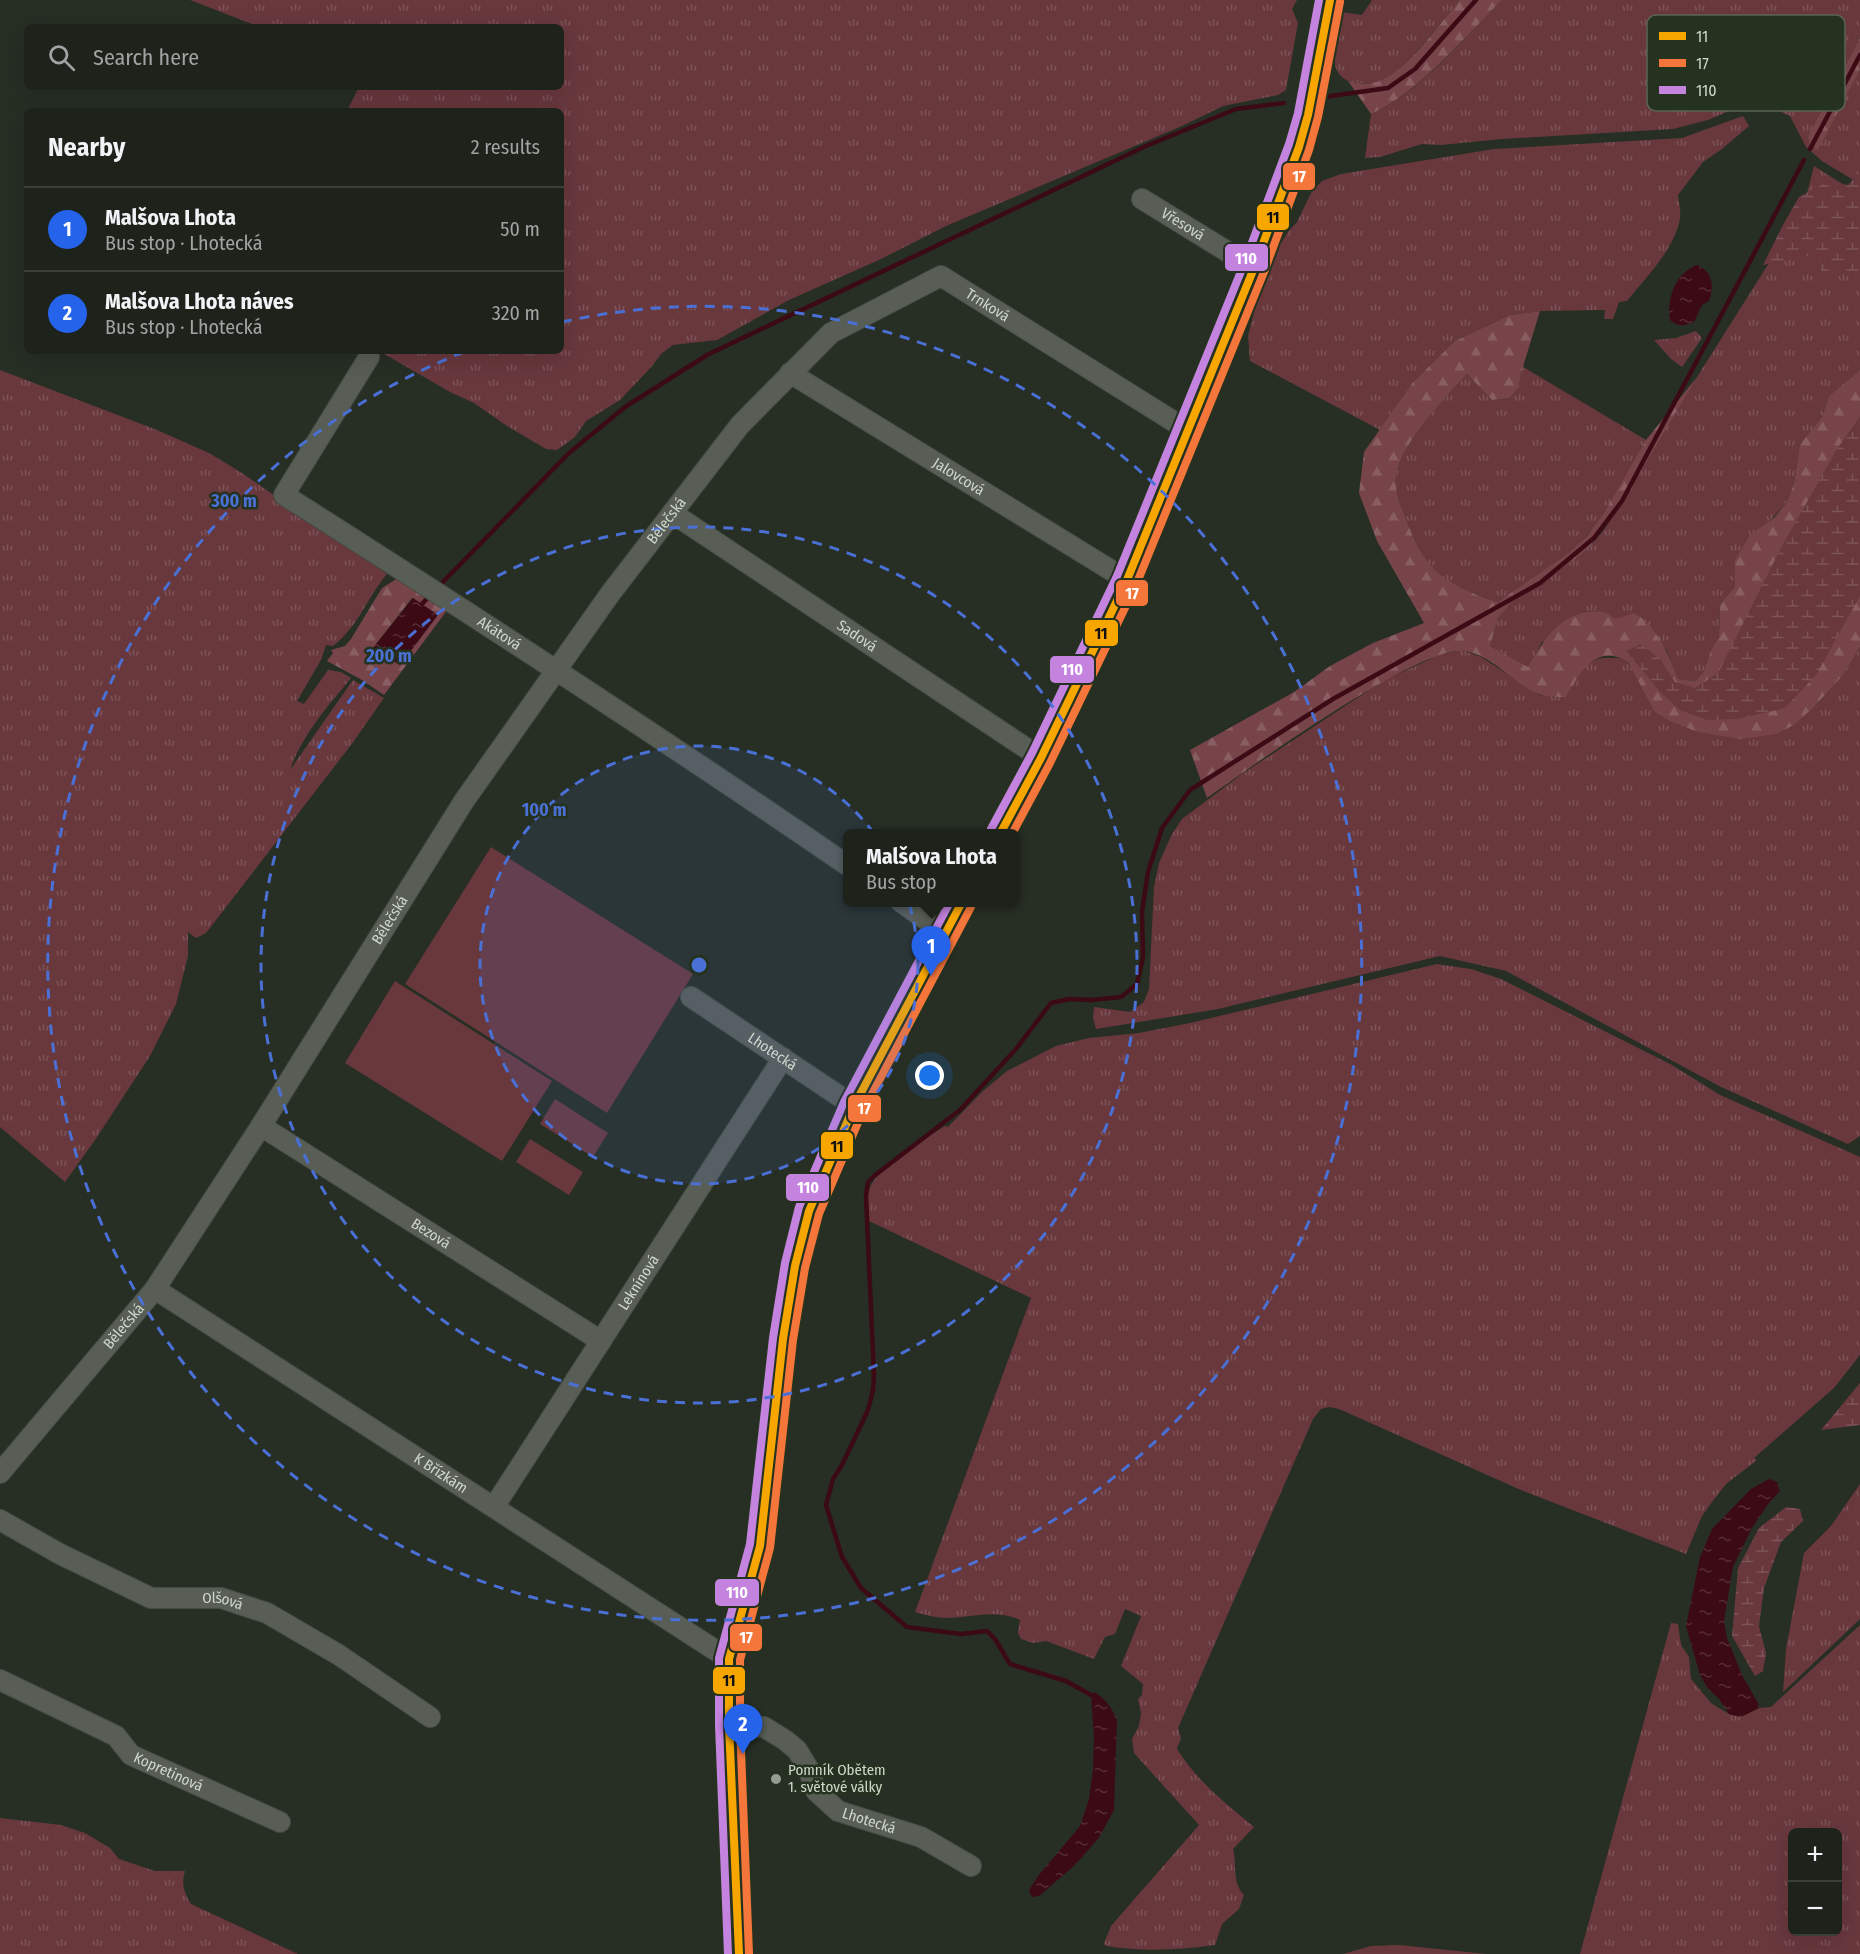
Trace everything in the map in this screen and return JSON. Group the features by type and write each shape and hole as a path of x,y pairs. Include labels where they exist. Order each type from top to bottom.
{"street":[{"path":"1003,829 1041,758 1127,580 1254,268 1299,147 1308,115 1330,0"},
{"name":"Vřesová","path":"1142,199 1254,268"},
{"name":"Trnková","path":"790,373 831,333 941,276 1189,431"},
{"name":"Akátová","path":"369,357 284,495 729,784 843,862"},
{"name":"Bělečská","path":"0,1473 155,1289 261,1126 465,801 555,670 740,424 790,373"},
{"name":"Jalovcová","path":"790,373 1127,580"},
{"name":"Sadová","path":"672,513 1041,758"},
{"path":"907,907 945,933"},
{"path":"739,1954 729,1725 729,1659 760,1546 783,1339 795,1266 809,1211 854,1106 960,907"},
{"name":"Lhotecká","path":"691,997 854,1106"},
{"name":"Leknínová","path":"494,1507 783,1058"},
{"name":"Bezová","path":"261,1126 601,1341"},
{"name":"K Břízkám","path":"155,1289 729,1659"},
{"name":"Olšová","path":"0,1520 60,1554 151,1598 221,1598 267,1613 339,1655 430,1717"},
{"name":"Kopretinová","path":"0,1680 116,1736 131,1755 280,1822"},
{"name":"Lhotecká","path":"729,1725 764,1727 785,1740 797,1750 808,1768 816,1791 838,1811 921,1837 971,1866"}],"green space":[{"path":"190,0 1297,0 1292,9 1298,23 1286,90 1278,95 1223,106 1182,126 946,226 881,259 789,300 717,340 673,345 661,354 620,400 586,421 575,437 557,450 546,449 474,403 450,392 384,354 564,354 564,108 348,108 358,90 564,90 564,24 252,24"},
{"path":"1372,0 1460,0 1421,47 1397,70 1375,83 1352,82 1343,78 1337,71 1335,62 1335,42 1341,12 1362,15"},
{"path":"1460,0 1502,0 1423,79 1406,93 1371,114 1348,81 1372,83 1387,77 1410,59"},
{"path":"1502,0 1860,0 1860,38 1845,66 1845,15 1647,15 1647,111 1729,111 1708,120 1673,129 1441,145 1422,144 1380,157 1365,158 1371,114 1406,93"},
{"path":"1860,38 1860,70 1845,99 1845,66"},
{"path":"1860,70 1860,184 1822,161 1806,147 1790,116 1779,111 1821,111 1808,136 1818,149 1838,111 1845,111 1845,98"},
{"path":"1821,111 1838,111 1818,150 1810,145 1808,136"},
{"path":"1743,116 1749,126 1703,162 1678,195 1680,219 1672,242 1627,301 1619,302 1613,319 1604,319 1605,310 1540,311 1510,315 1455,341 1413,382 1380,430 1250,361 1248,336 1257,300 1276,251 1297,222 1312,191 1322,181 1341,174 1494,149 1682,138"},
{"path":"1814,166 1860,195 1860,370 1829,396 1822,417 1800,444 1794,483 1787,502 1735,560 1735,587 1720,604 1719,637 1711,650 1703,673 1695,681 1678,679 1666,649 1616,619 1542,642 1528,668 1490,646 1498,618 1511,603 1587,550 1617,511 1658,439 1803,209"},
{"path":"1860,172 1860,271 1821,274 1821,253 1763,265 1799,197 1829,181 1848,185"},
{"path":"1540,311 1521,373 1519,387 1510,398 1492,400 1467,374 1417,433 1401,459 1397,471 1396,488 1399,499 1413,537 1424,556 1438,573 1472,593 1498,602 1569,553 1587,536 1604,513 1646,440 1697,377 1617,511 1587,550 1511,603 1498,618 1490,646 1528,667 1545,640 1568,618 1589,612 1603,612 1616,619 1634,613 1656,633 1678,679 1695,681 1703,673 1711,650 1719,637 1720,604 1735,587 1735,560 1750,535 1774,518 1787,502 1794,483 1800,444 1822,417 1829,396 1860,370 1860,647 1843,675 1794,725 1776,734 1741,739 1698,732 1670,721 1655,712 1628,662 1616,657 1606,656 1590,663 1577,678 1566,697 1559,697 1542,695 1529,689 1493,663 1474,654 1464,651 1442,654 1411,667 1335,711 1207,798 1190,750 1294,692 1330,666 1373,643 1424,623 1377,541 1359,493 1364,452 1413,382 1455,341 1510,315"},
{"path":"1696,331 1702,338 1682,367 1671,359 1654,340 1676,338"},
{"path":"1523,367 1646,440 1613,499 1583,540 1554,566 1498,602 1454,584 1438,574 1428,563 1410,530 1397,494 1396,477 1401,459 1408,446 1437,407 1467,374 1492,400 1510,398 1519,387"},
{"path":"0,370 157,430 209,453 242,473 387,574 349,630 333,646 326,645 321,660 297,701 304,704 328,670 341,672 351,678 301,745 290,770 353,680 384,698 351,745 206,933 196,938 188,932 188,956 176,1004 150,1056 65,1182 0,1127"},
{"path":"1860,416 1860,596 1816,675 1785,708 1738,719 1707,720 1680,710 1661,693 1626,651 1641,644 1661,660 1675,682 1695,688 1718,673 1781,548 1837,449"},
{"path":"398,578 448,609 384,695 327,661 333,653 331,650 345,646 351,639 382,588","holes":["412,598 437,615 400,665 373,648"]},
{"path":"1860,647 1860,1136 1848,1144 1721,1087 1506,971 1440,956 1218,1009 1096,1029 1093,1018 1094,1007 1130,1012 1144,1002 1149,989 1154,887 1159,863 1172,834 1182,819 1242,774 1383,681 1441,654 1462,650 1481,657 1540,695 1566,697 1583,668 1595,660 1617,658 1627,662 1642,684 1815,706 1843,675"},
{"path":"491,847 693,974 607,1113 405,984"},
{"path":"1437,964 1471,969 1501,979 1672,1065 1720,1095 1860,1157 1860,1355 1834,1388 1754,1458 1757,1460 1726,1484 1702,1516 1686,1554 1521,1490 1339,1409 1329,1407 1321,1409 1313,1419 1178,1728 1181,1738 1177,1749 1185,1761 1212,1791 1254,1827 1233,1849 1236,1879 1244,1895 1239,1909 1222,1924 1215,1945 1161,1950 1107,1946 1104,1944 1111,1926 1199,1825 1134,1753 1132,1739 1139,1726 1141,1713 1138,1699 1142,1695 1143,1684 1121,1666 1141,1616 1125,1609 1115,1634 1105,1637 1094,1659 1046,1641 1033,1643 1021,1639 1018,1633 1020,1620 1011,1617 985,1614 944,1618 915,1612 1031,1298 869,1221 867,1197 870,1186 877,1176 899,1156 945,1126 948,1127 983,1091 1007,1071 1056,1046 1089,1038 1139,1033 1190,1023"},
{"path":"395,981 552,1081 502,1161 345,1063"},
{"path":"555,1099 608,1133 593,1157 540,1124"},
{"path":"530,1139 583,1172 569,1195 516,1162"},
{"path":"1860,1383 1860,1425 1821,1430"},
{"path":"1860,1484 1860,1619 1783,1692 1786,1649 1804,1553 1831,1526"},
{"path":"1786,1507 1800,1509 1803,1521 1781,1542 1764,1588 1759,1626 1766,1653 1763,1671 1755,1676 1732,1636 1738,1568 1759,1528"},
{"path":"1671,1623 1678,1624 1681,1645 1689,1657 1691,1679 1712,1704 1729,1714 1741,1717 1759,1708 1771,1707 1860,1625 1860,1954 1580,1954"},
{"path":"0,1818 61,1825 85,1833 110,1848 119,1859 155,1871 185,1871 184,1888 191,1904 298,1954 0,1954"},
{"path":"1399,1945 1487,1954 1343,1954 1371,1946"}],"water":[{"path":"1697,265 1709,275 1712,285 1711,295 1709,301 1702,305 1694,322 1678,325 1670,320 1671,295 1683,274"},
{"path":"413,598 438,615 400,665 373,648"},
{"path":"1769,1479 1777,1482 1780,1491 1752,1528 1733,1567 1724,1621 1727,1638 1759,1708 1741,1717 1729,1714 1707,1687 1700,1675 1686,1626 1700,1557 1712,1529 1751,1489"},
{"path":"1094,1692 1108,1704 1117,1720 1114,1810 1098,1839 1074,1866 1039,1896 1032,1897 1029,1890 1080,1826 1089,1799 1094,1738 1091,1695"}],"waterway":[{"path":"1324,97 1388,88 1415,69 1476,0"},
{"path":"1845,83 1860,55"},
{"path":"438,587 569,453 625,407 707,355 1146,146 1236,109 1284,103"},
{"path":"1810,149 1830,111"},
{"path":"1091,1695 1066,1681 1010,1664 995,1639 987,1631 961,1634 907,1627 861,1588 842,1557 826,1505 833,1479 868,1410 873,1390 866,1196 868,1182 960,1110 1016,1049 1051,1003 1069,999 1091,1000 1121,997 1137,984 1143,957 1142,912 1148,872 1162,828 1190,790 1333,699 1540,583 1594,538 1622,501 1804,160"},
{"path":"422,604 430,595"}],"transit line":[{"name":"110","path":"991,829 1032,753 1117,576 1244,264 1289,144 1298,113 1319,0"},
{"name":"11","path":"1003,829 1041,758 1127,580 1254,268 1299,147 1308,115 1330,0"},
{"name":"17","path":"1015,829 1050,763 1136,585 1264,272 1309,150 1318,117 1340,2"},
{"name":"110","path":"728,1954 719,1725 719,1658 750,1544 773,1338 785,1263 799,1207 844,1102 947,907"},
{"name":"11","path":"739,1954 729,1725 729,1659 760,1546 783,1339 795,1266 809,1211 854,1106 959,907"},
{"name":"17","path":"749,1954 740,1725 740,1660 770,1548 793,1340 805,1268 819,1214 863,1111 971,907"}],"place":[{"name":"Malšova Lhota","path":"931,976"},
{"name":"Malšova Lhota náves","path":"743,1754"},
{"name":"Pomník Obětem 1. světové války","path":"776,1779"}]}
